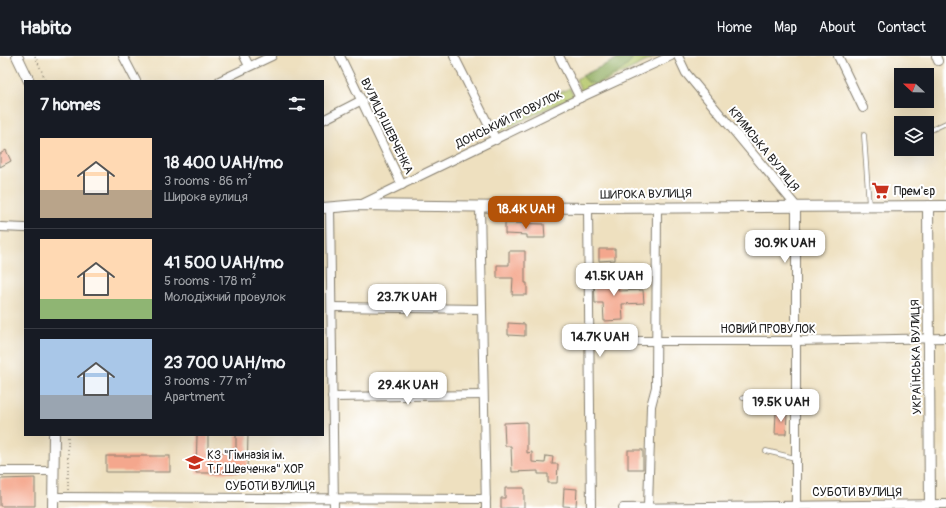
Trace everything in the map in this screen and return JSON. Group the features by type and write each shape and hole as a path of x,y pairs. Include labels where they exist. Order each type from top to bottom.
{"street":[{"path":"17,56 29,80"},
{"path":"123,56 135,80"},
{"path":"244,56 249,66"},
{"path":"221,80 272,56"},
{"name":"ВУЛИЦЯ ШЕВЧЕНКА","path":"340,56 402,185"},
{"path":"454,56 496,140"},
{"path":"559,56 580,98"},
{"name":"ДОНСЬКИЙ ПРОВУЛОК","path":"358,205 671,56"},
{"name":"КРИМСЬКА ВУЛИЦЯ","path":"678,56 686,72 796,206 796,506"},
{"path":"838,56 864,108"},
{"path":"324,119 362,100"},
{"name":"ШИРОКА ВУЛИЦЯ","path":"327,208 358,205 588,208 657,206 946,206"},
{"path":"651,507 651,406 656,391 657,206"},
{"name":"УКРАЇНСЬКА ВУЛИЦЯ","path":"928,206 930,506"},
{"path":"480,207 486,508"},
{"path":"327,208 332,307 334,508"},
{"path":"588,208 591,508"},
{"path":"0,226 24,228"},
{"path":"332,307 482,309"},
{"name":"НОВИЙ ПРОВУЛОК","path":"590,341 795,341 946,338"},
{"path":"332,397 483,395"},
{"path":"53,508 54,436"},
{"path":"0,471 54,471"},
{"name":"СУБОТИ ВУЛИЦЯ","path":"54,497 486,499"},
{"name":"СУБОТИ ВУЛИЦЯ","path":"623,508 930,506 946,504"}],"lane":[{"path":"934,129 946,123"},
{"path":"864,135 869,206"},
{"path":"743,398 795,398"},
{"path":"766,451 795,458"}],"path":[{"path":"35,56 46,80"},
{"path":"68,436 68,497"}],"green space":[{"path":"623,56 655,57 582,93 576,79"},
{"path":"623,56 632,56 628,65 618,73 595,84 588,82 582,76"},
{"path":"570,88 574,96 498,132 494,123"}],"building":[{"path":"6,150 11,161 0,167 0,154"},
{"path":"505,223 544,224 545,238 527,238 527,235 505,234"},
{"path":"599,249 615,249 615,260 599,261"},
{"path":"509,251 525,251 525,283 527,283 527,295 512,295 513,278 497,278 497,265 509,265"},
{"path":"618,275 618,291 643,290 644,303 622,304 623,320 604,321 603,303 595,303 594,276"},
{"path":"508,323 525,324 525,336 508,335"},
{"path":"776,412 787,413 786,434 775,434"},
{"path":"527,422 527,453 532,452 532,462 545,463 546,456 553,457 552,464 558,464 557,483 548,483 548,474 538,474 538,471 512,472 511,446 505,446 504,423"},
{"path":"197,436 208,436 208,453 236,453 236,436 248,436 247,473 196,473"},
{"path":"628,450 643,450 643,469 628,469"},
{"path":"106,456 170,456 170,472 106,472"},
{"path":"35,478 35,506 0,506 0,479"},
{"path":"505,488 524,488 524,508 501,508 501,498 505,498"},
{"path":"564,488 577,489 576,507 563,506"}],"place":[{"name":"Прем'єр","path":"881,191"},
{"name":"КЗ \"Гімназія ім. Т.Г.Шевченка\" ХОР","path":"194,462"}]}
